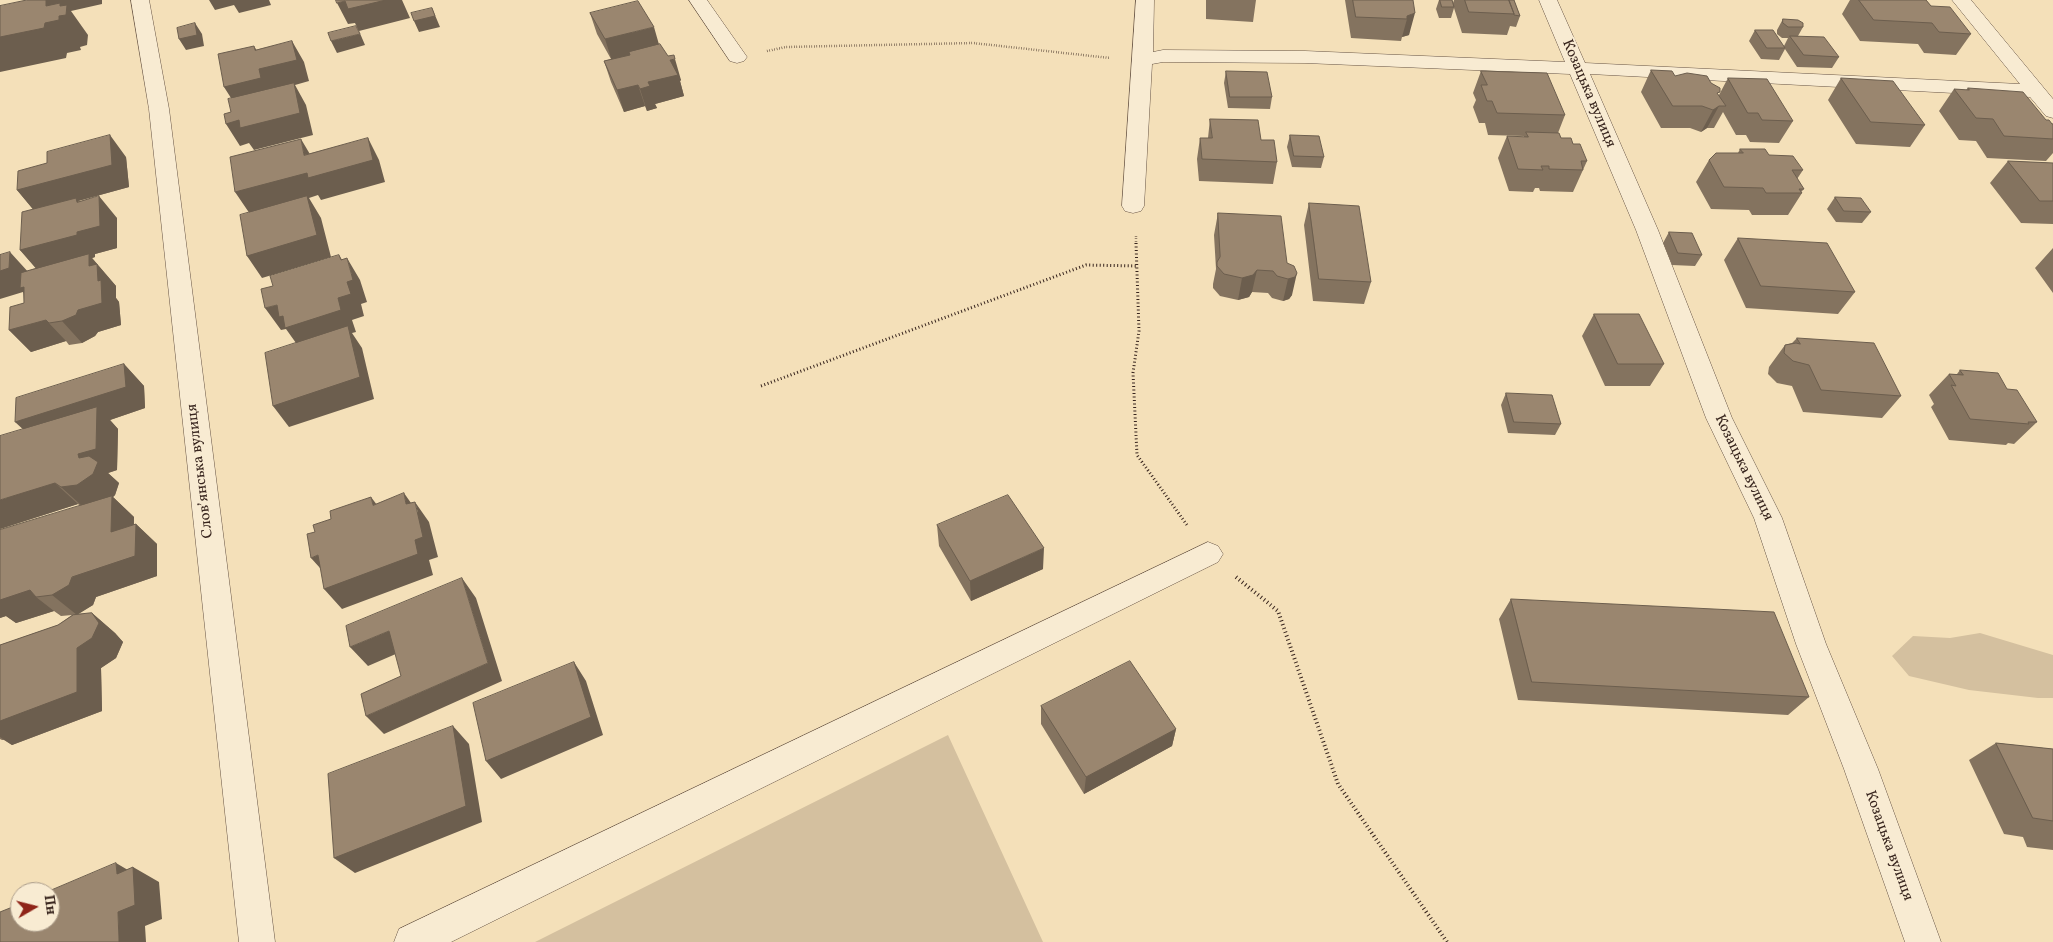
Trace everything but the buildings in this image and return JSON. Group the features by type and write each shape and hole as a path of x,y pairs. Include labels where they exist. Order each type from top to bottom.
{"street":[{"name":"Словʼянська вулиця","path":"140,0 159,110 257,942"},
{"path":"698,0 737,57"},
{"path":"1133,206 1145,0"},
{"name":"Козацька вулиця","path":"1548,0 1647,230 1719,418 1768,518 1811,644 1864,778 1923,942"},
{"path":"1962,0 2053,112"},
{"path":"1143,60 1163,56 1305,57 1577,68 2036,91"},
{"path":"412,942 1208,554"}],"path":[{"path":"737,57 786,47 973,43 1143,60"},
{"path":"1133,206 1138,266 1139,332 1133,373 1137,455 1208,554 1278,611 1338,784 1447,942"},
{"path":"761,386 1086,265 1138,266"}],"shaded area":[{"path":"1980,633 2053,655 2053,698 1969,690 1909,676 1892,656 1913,636 1950,638"},
{"path":"948,735 1043,942 535,942"}]}
